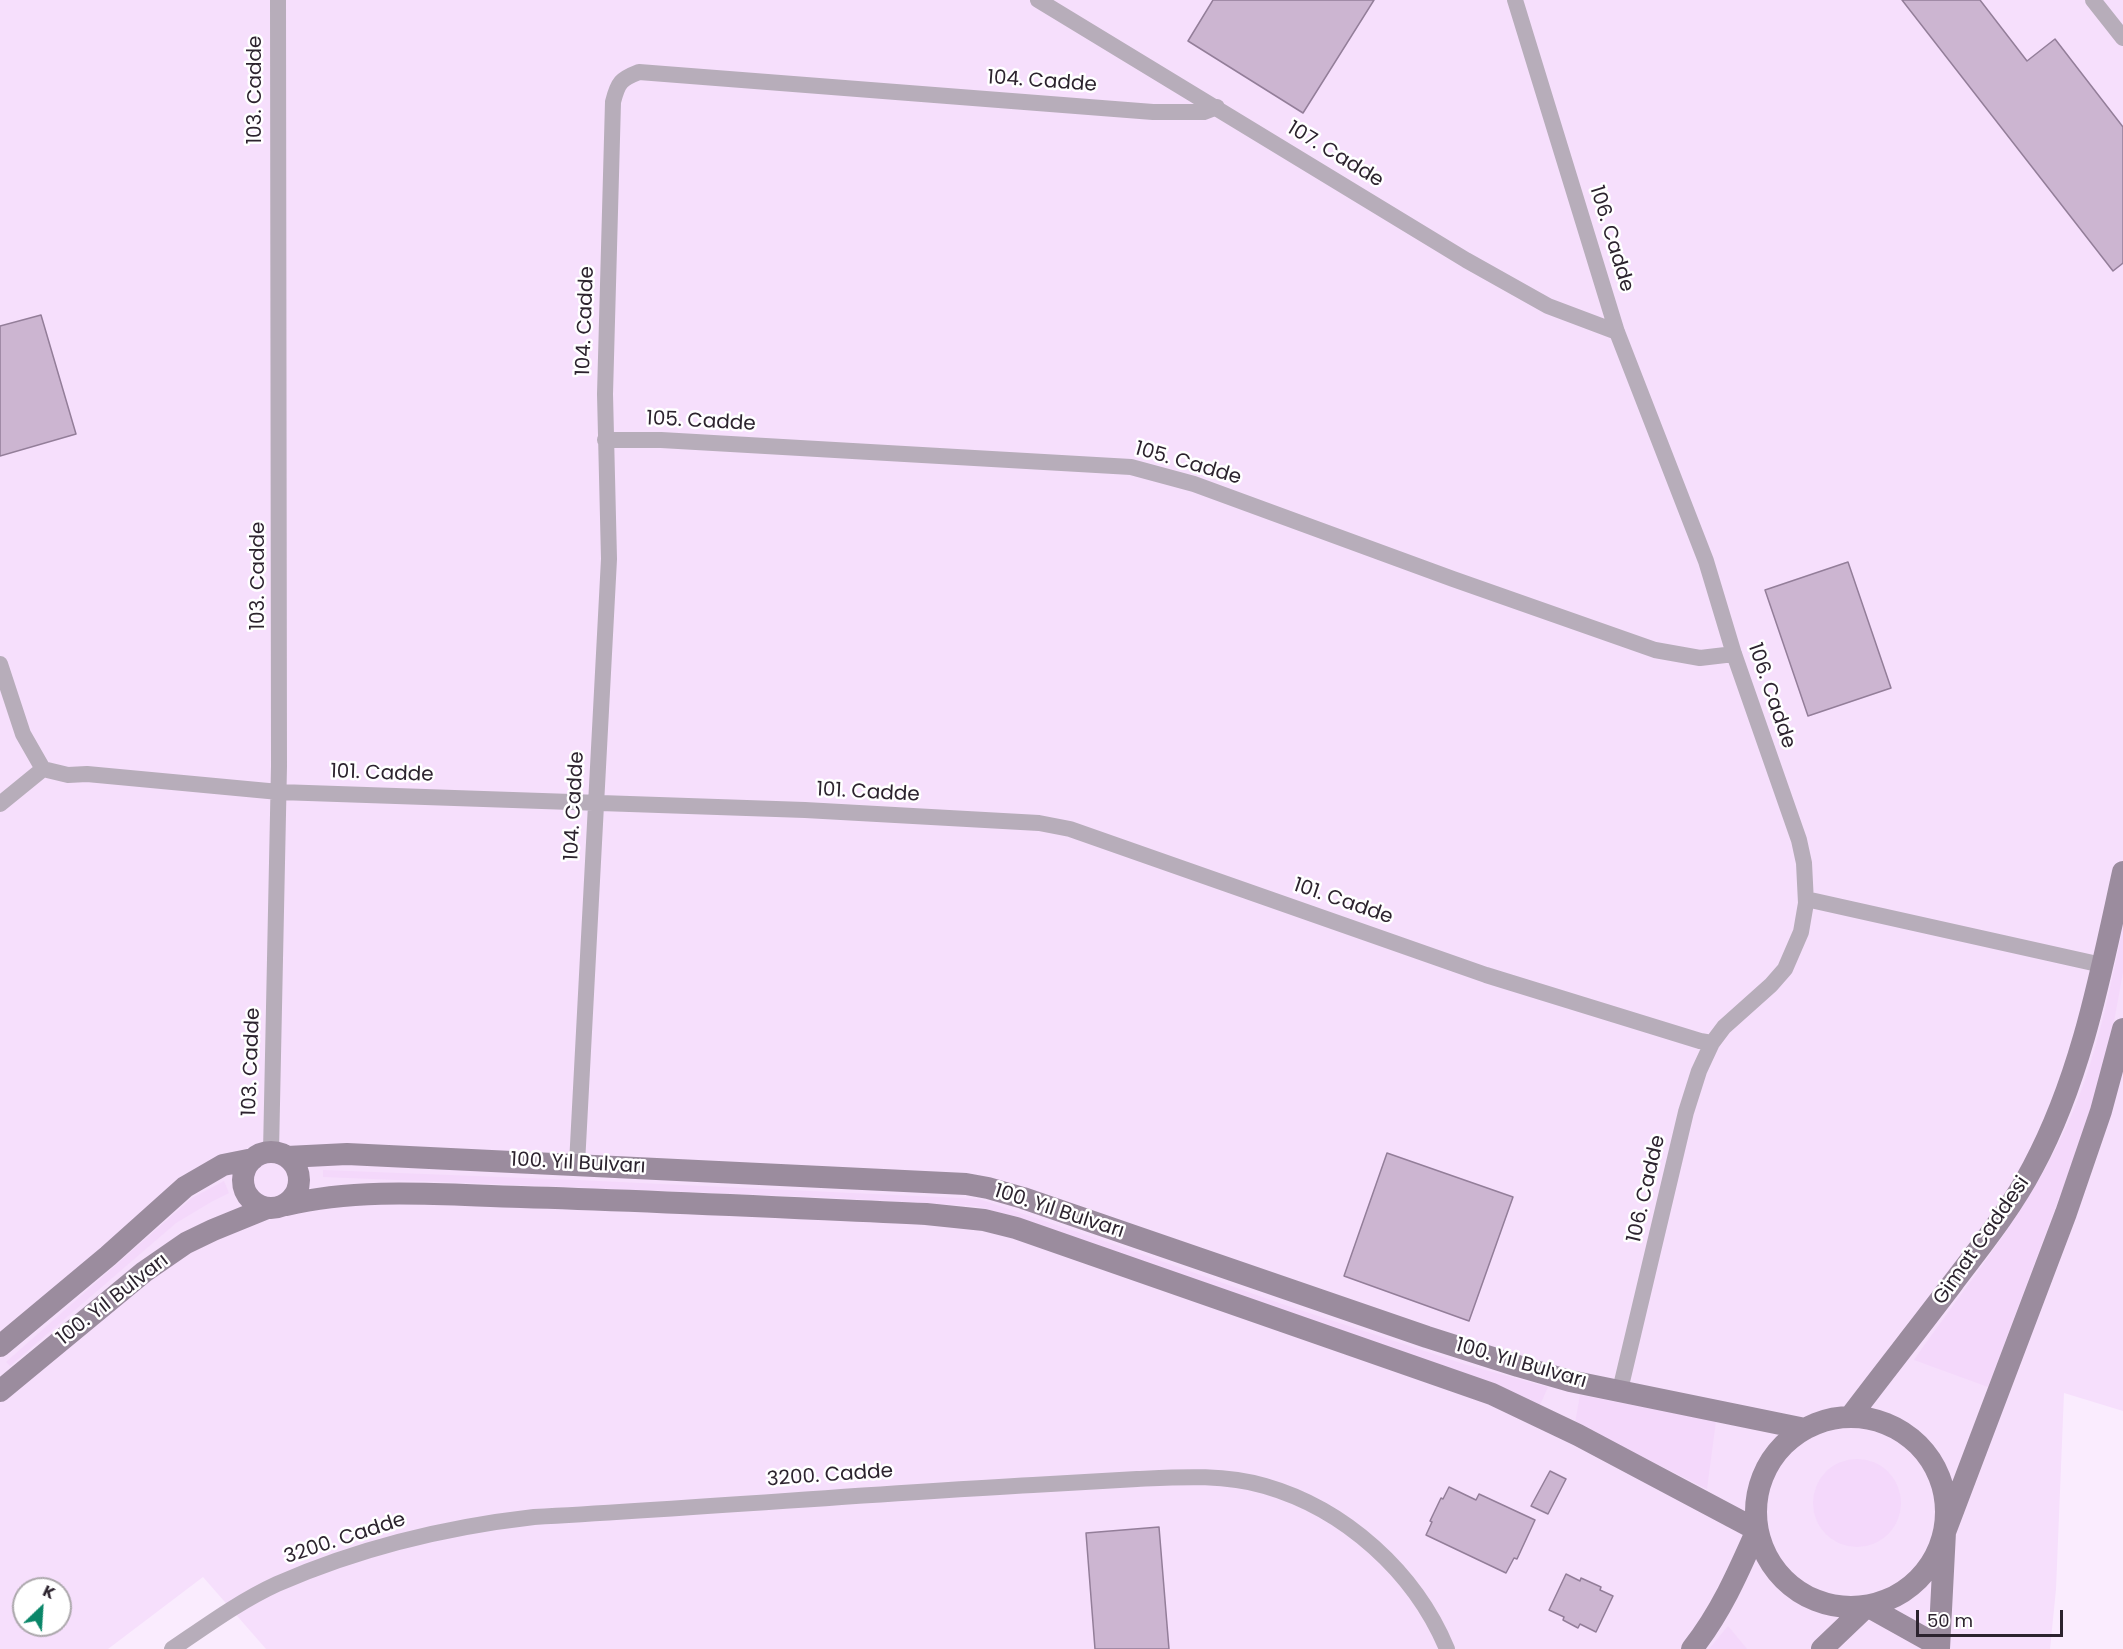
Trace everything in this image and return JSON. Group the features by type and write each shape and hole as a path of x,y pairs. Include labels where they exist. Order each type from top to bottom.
{"main road":[{"name":"Gimat Caddesi","path":"1850,1417 1980,1248 2034,1167 2076,1066 2092,1010 2123,872"},
{"path":"1867,1606 1939,1647 1945,1532 1946,1504 1940,1477 1925,1452 1904,1433 1879,1421 1850,1417 1827,1420 1805,1429 1785,1443 1770,1461 1760,1483 1756,1506 1757,1530 1764,1553 1778,1573 1795,1589 1816,1601 1839,1607 1867,1606 1898,1596 1917,1581 1935,1559 1945,1532 2024,1327 2087,1154 2123,1029"},
{"name":"100. Yıl Bulvarı","path":"0,1346 108,1256 185,1187 223,1165 270,1156 347,1154 577,1164 988,1188 1470,1351 1570,1381 1805,1429"},
{"path":"270,1156 298,1172 297,1191 277,1206 258,1206 246,1192 244,1174 270,1156"},
{"name":"100. Yıl Bulvarı","path":"0,1391 144,1272 186,1243 213,1230 277,1206 307,1200 347,1195 398,1193 578,1198 926,1214 984,1220 1016,1228 1492,1394 1578,1435 1757,1530"},
{"path":"1692,1649 1724,1602 1757,1530"},
{"path":"1822,1649 1867,1606"}],"street":[{"name":"103. Cadde","path":"270,1156 279,792 278,0"},
{"name":"107. Cadde","path":"1038,0 1466,260 1548,306 1617,332"},
{"name":"106. Cadde","path":"1515,0 1617,332 1706,561 1734,654 1804,863 1806,899 1801,932 1785,969 1771,985 1724,1027 1712,1043 1699,1071 1686,1112 1620,1390"},
{"path":"2093,0 2123,38"},
{"name":"104. Cadde","path":"577,1164 609,559 605,440 613,102 617,86 626,77 639,72 1154,112 1204,112 1217,107"},
{"name":"105. Cadde","path":"605,440 673,441 1131,467 1194,484 1655,650 1700,658 1734,654"},
{"path":"0,664 23,734 43,769 0,804"},
{"name":"101. Cadde","path":"43,769 68,775 87,774 279,792 805,810 1039,823 1070,829 1485,975 1712,1043"},
{"path":"1806,899 2102,965"},
{"name":"3200. Cadde","path":"172,1649 251,1598 278,1584 370,1550 428,1534 482,1523 534,1517 888,1493 1182,1476 1230,1478 1265,1486 1306,1500 1341,1521 1397,1570 1434,1622 1447,1649"}],"shaded area":[{"path":"0,0 2123,0 2123,1411 2064,1393 2056,1589 2050,1649 266,1649 203,1577 108,1649 0,1649"},
{"path":"2123,927 2123,972 2111,1038 2081,1140 1988,1387 1914,1360 2030,1195 2062,1136 2091,1060 2106,1007"},
{"path":"323,1170 979,1199 1282,1304 1467,1365 1548,1387 1540,1405 985,1208 836,1198 323,1177"},
{"path":"224,1181 229,1193 176,1223 10,1366 6,1362 192,1198"},
{"path":"1580,1395 1716,1421 1707,1489 1575,1423"},
{"path":"1857,1459 1874,1463 1888,1472 1897,1486 1901,1503 1897,1520 1888,1534 1874,1543 1857,1547 1840,1543 1826,1534 1817,1520 1813,1503 1817,1486 1826,1472 1840,1463"},
{"path":"1728,1626 1747,1649 1709,1649"}],"building":[{"path":"1213,0 1374,0 1303,113 1188,41"},
{"path":"1902,0 1980,0 2027,61 2055,39 2123,127 2123,263 2113,271"},
{"path":"41,315 76,434 0,456 0,326"},
{"path":"1848,562 1891,688 1808,716 1765,590"},
{"path":"1387,1153 1513,1197 1469,1321 1344,1276"},
{"path":"1550,1471 1566,1479 1548,1514 1531,1506"},
{"path":"1449,1487 1476,1500 1479,1494 1535,1520 1517,1559 1514,1558 1506,1573 1426,1535 1441,1498 1443,1499"},
{"path":"1159,1527 1169,1649 1095,1649 1086,1533"},
{"path":"1566,1574 1601,1587 1600,1590 1613,1596 1596,1632 1580,1624 1578,1628 1563,1620 1564,1617 1549,1610"}]}
